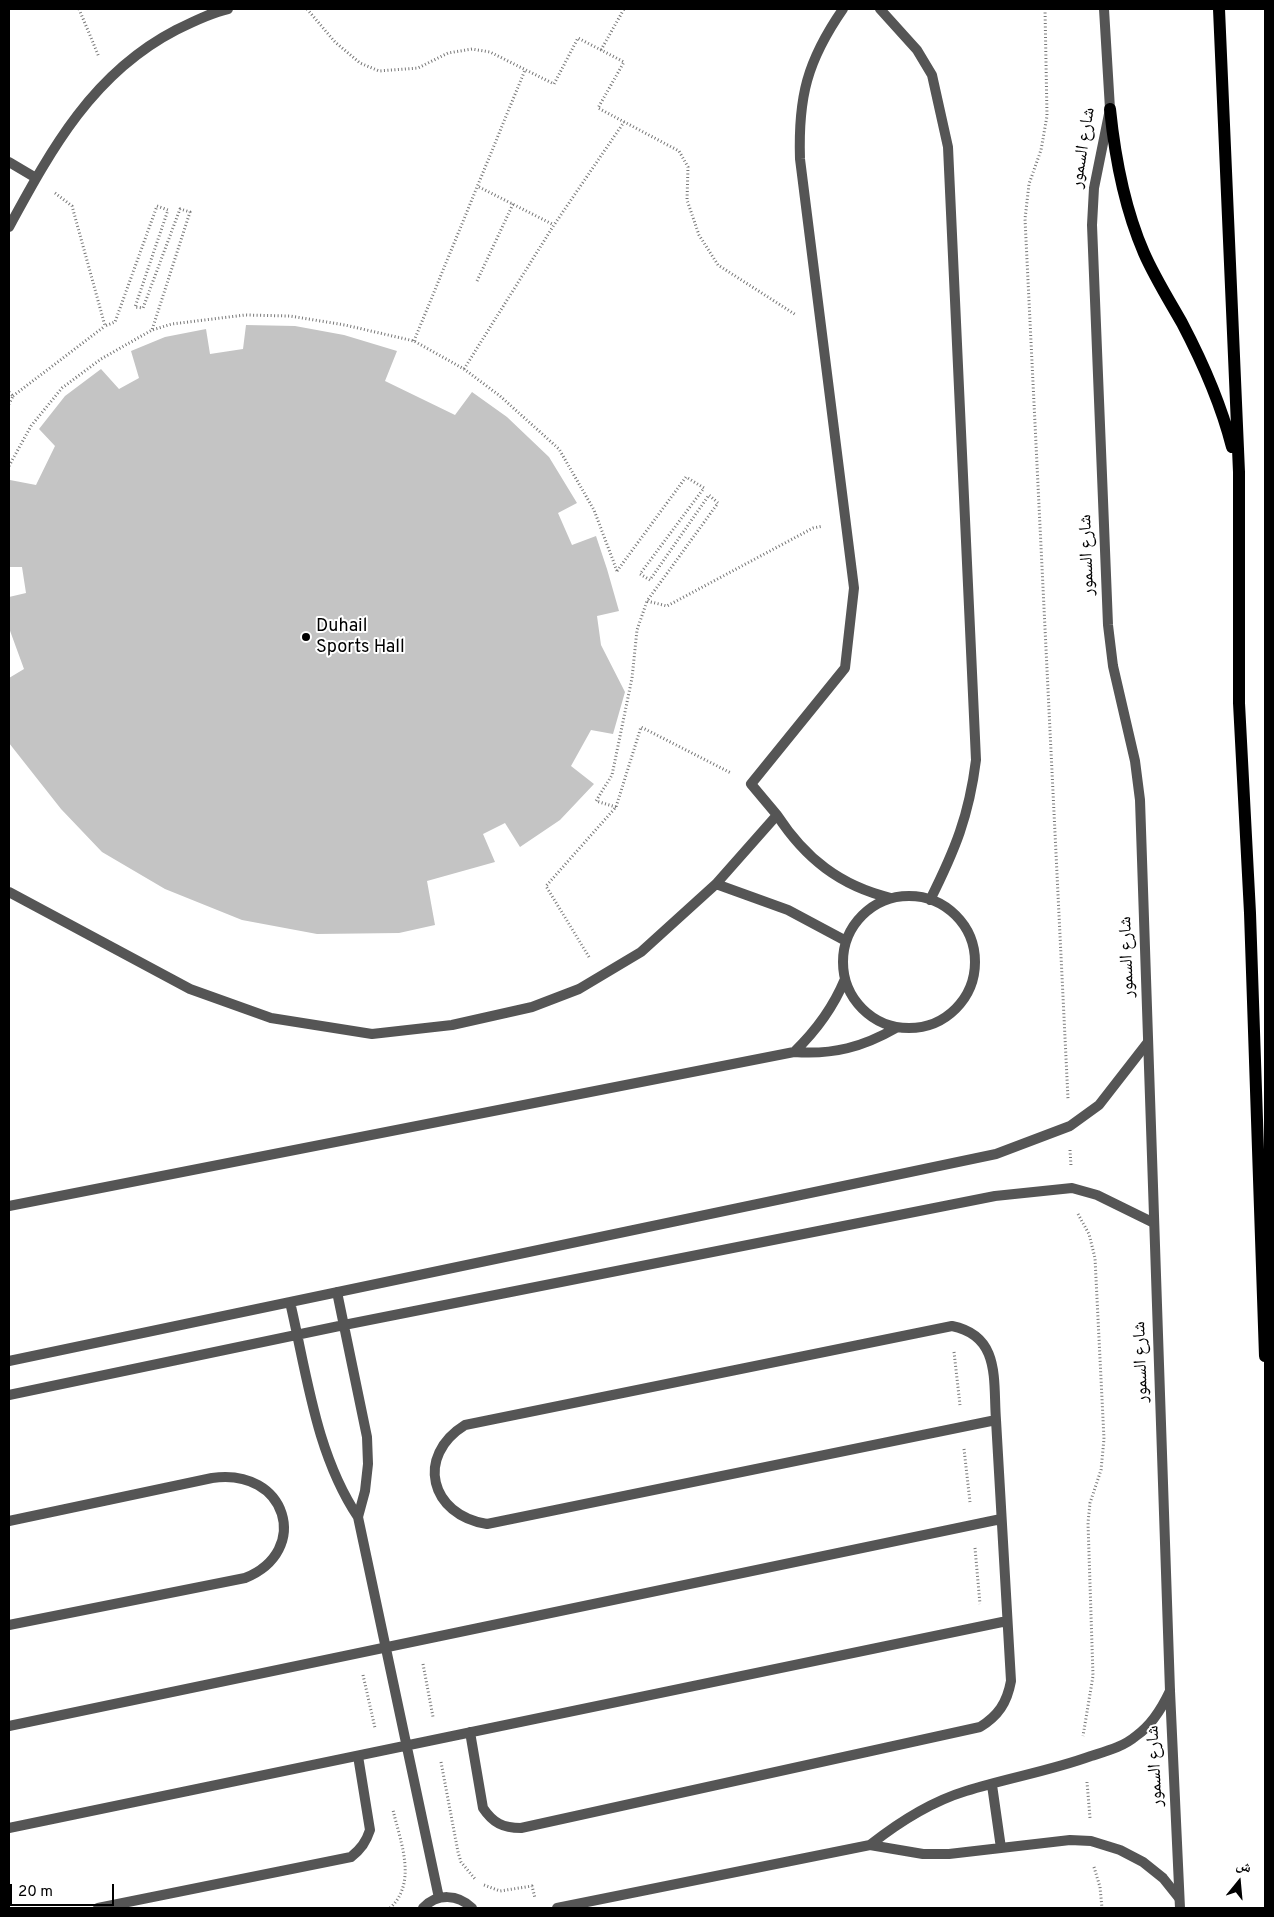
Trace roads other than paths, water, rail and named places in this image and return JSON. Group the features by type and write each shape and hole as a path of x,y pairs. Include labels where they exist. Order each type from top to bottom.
{"main road":[{"path":"1219,9 1239,472 1239,703 1250,913 1265,1356"},
{"path":"1110,109 1113,144 1128,211 1143,252 1158,284 1189,336 1214,390 1228,430 1239,472"}],"street":[{"path":"9,227 36,178 76,114 107,79 160,38 190,23 228,9"},
{"path":"843,9 820,46 809,73 799,122 800,159 854,588 845,668 751,784 777,814 791,837 808,856 829,872 869,893 892,899"},
{"path":"880,9 917,50 932,75 948,147 976,760 972,792 965,822 954,852 930,900"},
{"name":"شارع السمور","path":"1104,9 1110,109 1094,188 1092,225 1106,582 1113,666 1135,761 1140,800 1170,1690 1180,1903"},
{"path":"9,162 36,178"},
{"path":"9,892 190,989 271,1018 372,1034 452,1025 532,1007 579,988 641,952 716,884 777,814"},
{"path":"716,884 788,910 846,941"},
{"path":"914,896 930,900 948,909 962,923 971,940 976,959 974,979 966,998 941,1020 916,1028 896,1028 877,1021 861,1008 851,995 845,979 843,962 846,941 858,920 868,910 892,899 914,896"},
{"path":"794,1052 812,1034 827,1014 845,979"},
{"path":"9,1206 794,1052 817,1054 840,1051 860,1046 896,1028"},
{"path":"9,1361 996,1154 1070,1126 1098,1104 1148,1042"},
{"path":"9,1395 344,1325 995,1196 1072,1188 1097,1196 1154,1223"},
{"path":"337,1292 367,1437 368,1464 365,1491 358,1517"},
{"path":"290,1302 324,1447 340,1487 358,1517 439,1898"},
{"path":"470,1732 483,1808 489,1817 498,1824 509,1828 530,1827 980,1727 992,1720 1002,1709 1009,1695 1011,1681 993,1365 990,1353 975,1334 964,1329 945,1326 465,1424 453,1432 444,1443 438,1456 435,1470 441,1497 450,1508 460,1517 487,1524 996,1420"},
{"path":"9,1520 212,1478 241,1477 256,1482 268,1491 278,1504 283,1534 279,1549 271,1562 259,1572 245,1578 9,1625"},
{"path":"9,1726 1001,1519"},
{"path":"9,1828 1007,1621"},
{"path":"870,1845 914,1813 965,1791 1086,1758 1122,1746 1137,1736 1156,1715 1170,1690"},
{"path":"98,1908 351,1857 360,1850 370,1830 358,1756"},
{"path":"992,1784 1001,1848"},
{"path":"556,1908 870,1845 922,1854 975,1852 1070,1840 1091,1841 1120,1850 1143,1862 1163,1878 1180,1903"},
{"path":"422,1908 439,1898 452,1897 465,1902 472,1908"}],"place":[{"name":"Duhail Sports Hall","path":"306,637"}]}
